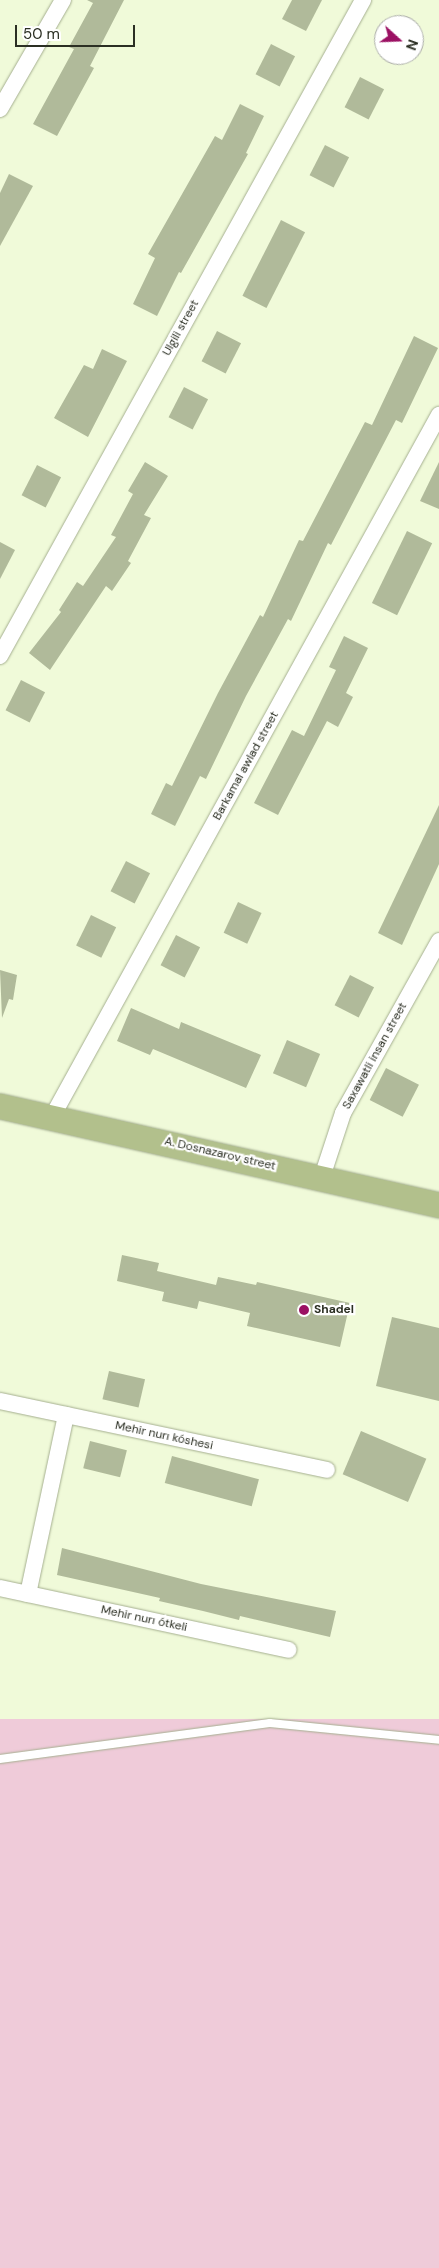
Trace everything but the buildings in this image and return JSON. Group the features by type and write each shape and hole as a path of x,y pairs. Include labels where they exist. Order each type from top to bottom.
{"main road":[{"name":"A. Dosnazarov street","path":"0,1106 322,1177 439,1205"}],"street":[{"path":"0,109 63,0"},
{"name":"Ulgili street","path":"0,656 363,0"},
{"name":"Barkamal awlad street","path":"52,1117 439,415"},
{"name":"Saxawatli insan street","path":"322,1177 343,1113 439,941"},
{"name":"Mehir nurı kóshesi","path":"0,1401 328,1470"},
{"path":"28,1594 66,1415"},
{"name":"Mehir nurı ótkeli","path":"0,1588 288,1650"}],"lane":[{"path":"0,1759 270,1723 439,1740"}],"shaded area":[{"path":"0,1719 439,1719 439,2268 0,2268"}],"place":[{"name":"Shadel","path":"304,1310"}]}
